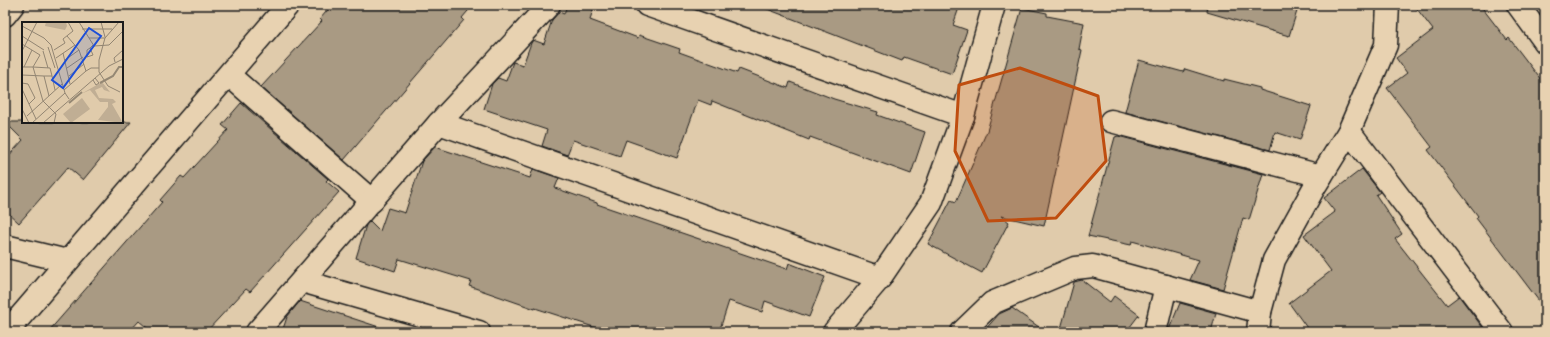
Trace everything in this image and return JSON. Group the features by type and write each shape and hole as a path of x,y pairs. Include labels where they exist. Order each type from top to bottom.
{"street":[{"path":"5,15 14,5"},
{"path":"6,332 288,5"},
{"path":"256,332 439,123 549,5"},
{"path":"647,5 963,116"},
{"path":"834,332 880,278 931,203 963,116 994,5"},
{"path":"962,332 992,303 1075,268 1093,266 1166,286 1259,322 1274,260 1321,176 1349,131 1386,45 1388,5"},
{"path":"1518,5 1545,42"},
{"path":"229,75 372,201"},
{"path":"1111,121 1321,176"},
{"path":"439,123 880,278"},
{"path":"1349,131 1502,332"},
{"path":"5,246 67,260"},
{"path":"302,281 480,332"},
{"path":"1155,332 1166,286"}],"highlighted area":[{"path":"1020,68 1098,96 1106,161 1056,218 988,221 955,151 959,85"}],"building":[{"path":"332,5 473,5 462,18 464,20 344,160 261,87 322,21 320,19"},
{"path":"567,5 594,5 590,20 638,38 639,35 680,49 679,52 737,73 739,69 788,88 790,82 834,99 878,112 877,115 925,132 911,174 810,137 809,140 712,101 711,105 698,100 677,158 626,140 620,156 573,140 567,155 542,146 547,130 484,109 492,84 498,78 506,81 513,62 523,65 533,40 544,44 552,20 559,12 564,14"},
{"path":"762,5 960,5 953,25 967,30 952,74 904,57 902,61 762,7"},
{"path":"1208,5 1299,5 1289,36 1207,12"},
{"path":"1414,5 1480,5 1507,40 1509,38 1545,85 1545,309 1476,218 1478,216 1428,150 1432,147 1387,88 1407,73 1396,58 1433,30"},
{"path":"1022,8 1047,13 1047,16 1084,23 1079,49 1082,50 1044,226 1001,216 1009,222 982,273 928,244 951,200 956,202 987,131"},
{"path":"1139,60 1183,72 1185,69 1224,81 1224,79 1260,88 1260,90 1311,106 1300,140 1275,132 1270,150 1125,112"},
{"path":"241,103 328,179 326,181 339,192 250,292 246,289 206,332 152,332 139,321 129,332 48,332 162,202 160,200 181,176 184,178 228,130 222,125"},
{"path":"5,122 131,122 83,180 68,167 19,223 5,210 5,160 23,140"},
{"path":"1118,136 1263,174 1249,220 1243,218 1223,289 1190,280 1199,260 1132,241 1131,245 1088,236 1115,137"},
{"path":"435,147 530,178 533,169 559,178 555,188 597,204 787,269 789,263 825,277 809,317 765,301 762,312 729,301 719,332 609,332 535,309 469,286 471,281 399,259 395,271 356,258 366,225 370,221 380,231 388,208 405,213 422,161"},
{"path":"1362,169 1380,192 1376,195 1402,234 1395,239 1447,305 1459,296 1486,332 1310,332 1289,303 1331,271 1304,235 1335,212 1324,198"},
{"path":"1082,280 1110,302 1114,296 1139,315 1126,332 1060,332 1074,282"},
{"path":"300,301 379,327 378,332 282,332 287,317"},
{"path":"1180,303 1216,313 1211,332 1168,332"},
{"path":"1012,308 1046,332 983,332 999,314"}]}
